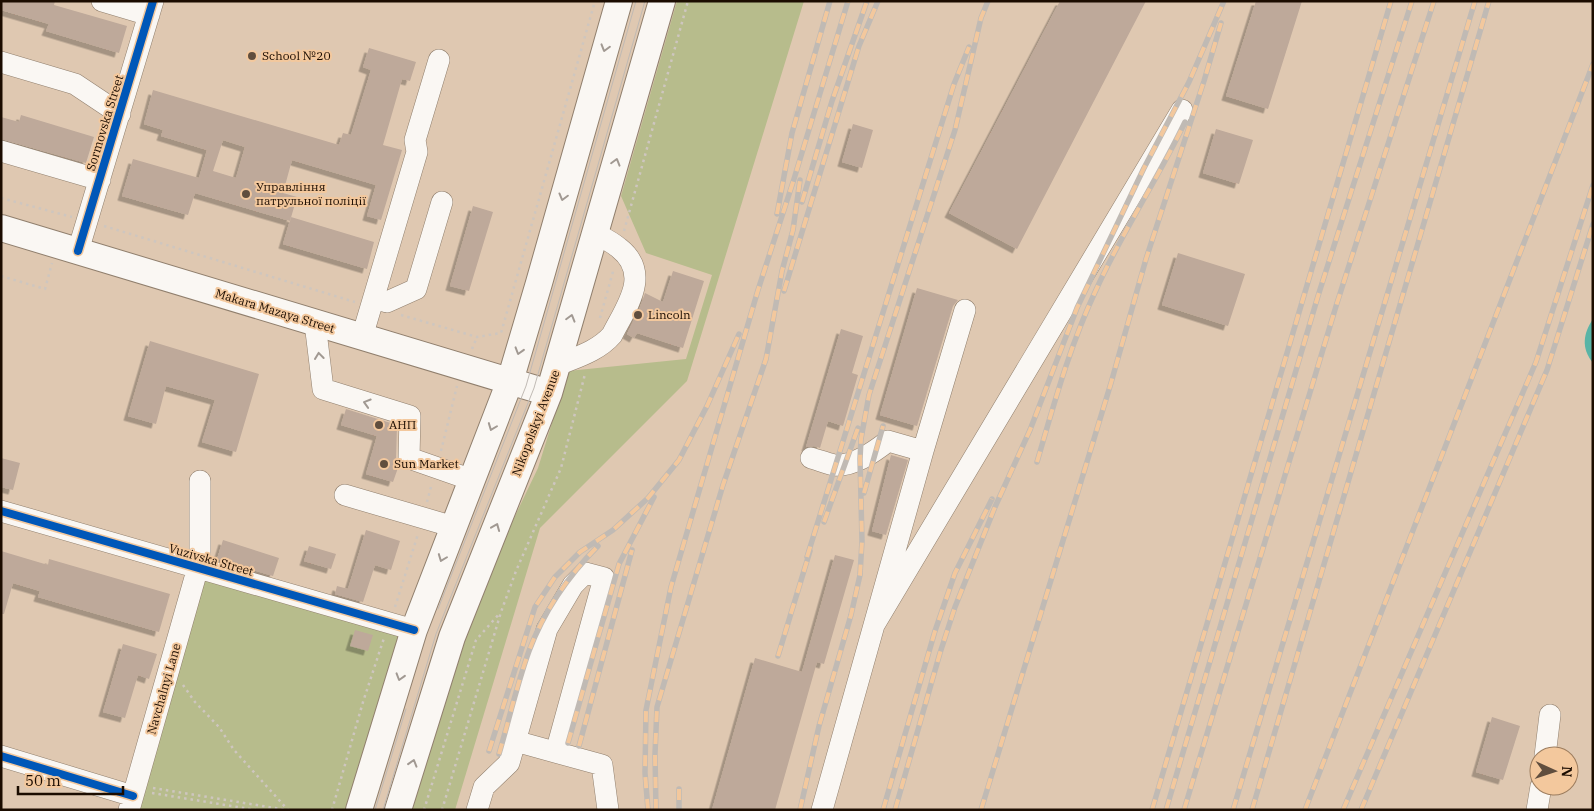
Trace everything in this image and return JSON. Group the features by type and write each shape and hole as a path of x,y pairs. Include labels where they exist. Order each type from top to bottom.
{"main road":[{"path":"359,810 414,630 510,381 619,1"},
{"name":"Nikopolskyi Avenue","path":"398,810 452,637 550,393 662,1"},
{"name":"Makara Mazaya Street","path":"1,228 550,393"}],"street":[{"path":"102,1 151,8"},
{"name":"Sormovska Street","path":"78,251 151,8"},
{"path":"362,337 417,152 415,140 439,60"},
{"path":"1,62 75,84 120,114"},
{"path":"874,625 1182,110"},
{"path":"1,151 100,180"},
{"path":"372,302 387,302 416,289 442,202"},
{"path":"558,365 602,345 612,335 636,288 631,261 619,248 596,234"},
{"path":"822,810 923,451 965,310"},
{"path":"315,322 323,389 410,416 408,458 472,480"},
{"path":"811,458 835,465 846,463 860,459 877,450 888,441 923,451"},
{"name":"Navchalnyi Lane","path":"133,795 200,560 200,481"},
{"path":"345,495 454,527"},
{"name":"Vuzivska Street","path":"1,511 414,630"},
{"path":"477,810 484,787 509,763 547,629 573,584 585,573 604,578 556,752"},
{"path":"1546,746 1550,715"},
{"path":"515,741 602,765 608,810"},
{"path":"1,756 133,795"},
{"path":"1537,810 1539,796"}],"path":[{"path":"1,198 372,302 478,337 501,333 595,1"},
{"path":"598,323 688,1"},
{"path":"1,276 45,289 53,260"},
{"path":"472,348 478,337"},
{"path":"442,810 501,612 516,571 561,468 590,352"},
{"path":"332,810 363,702 390,622 437,468 459,380"},
{"path":"424,810 476,640 501,612"},
{"path":"170,664 195,702 220,727 234,750 287,810"},
{"path":"133,795 287,810"},
{"path":"133,795 256,810"}],"green space":[{"path":"677,1 804,1 687,381 540,528 455,810 404,810 455,641 538,468 568,371 686,359 712,275 646,253 621,196"},
{"path":"201,574 407,634 352,810 134,810"}],"water":[{"path":"1593,319 1593,363 1585,346 1585,336"}],"building":[{"path":"1,1 55,1 54,5 127,26 119,53 46,31 49,24 1,10"},
{"path":"1060,1 1146,1 1017,249 949,213"},
{"path":"1256,1 1302,1 1268,109 1226,96"},
{"path":"369,48 416,62 410,81 402,79 383,145 402,150 381,220 367,216 376,185 292,160 283,193 297,197 290,221 195,193 188,215 122,196 133,159 199,178 207,150 161,136 163,130 144,124 153,90 339,145 343,133 351,135 371,70 363,67","holes":["223,140 245,147 236,178 213,171"]},
{"path":"21,115 94,137 86,163 1,139 1,117 19,122"},
{"path":"853,124 873,130 862,168 842,162"},
{"path":"1216,129 1253,140 1239,184 1203,173"},
{"path":"473,206 493,212 469,291 450,286"},
{"path":"291,217 374,242 367,269 283,244"},
{"path":"1178,253 1245,274 1228,326 1162,305"},
{"path":"673,271 704,281 683,348 637,333 634,338 627,334 645,293 663,302"},
{"path":"917,288 958,300 953,306 917,426 880,415"},
{"path":"841,329 863,336 852,373 858,375 843,426 828,421 820,448 814,446 806,447"},
{"path":"150,341 259,374 236,452 202,442 215,400 166,386 156,424 128,416"},
{"path":"346,409 397,425 396,458 399,465 393,482 366,474 377,436 341,425"},
{"path":"891,455 908,460 886,535 872,531"},
{"path":"1,458 20,463 13,490 1,487"},
{"path":"366,530 400,541 391,570 375,565 363,602 335,594 337,586 348,589"},
{"path":"223,540 279,558 273,576 217,559"},
{"path":"309,546 336,554 331,569 304,561"},
{"path":"1,551 48,565 49,559 170,594 159,632 38,597 40,591 13,583 4,614 1,614"},
{"path":"835,555 854,560 824,664 817,662 775,810 712,810 755,658 802,672"},
{"path":"355,630 373,635 368,651 350,646"},
{"path":"123,644 157,654 149,679 138,675 125,718 103,712"},
{"path":"1492,717 1520,726 1503,780 1476,772"}],"tram line":[{"path":"438,609 526,386 636,1"},
{"path":"383,810 436,634 534,388 645,1"},
{"path":"375,810 406,709"}],"railway":[{"path":"777,214 792,133 830,1"},
{"path":"648,810 645,773 646,710 671,587 758,290 848,1"},
{"path":"802,202 832,101 867,1"},
{"path":"784,291 859,46 878,1"},
{"path":"800,810 819,726 851,615 860,575 862,541 860,459 861,439 869,395 955,130 981,18 988,1"},
{"path":"895,810 955,607 995,507 1030,430 1077,308 1144,168 1189,82 1224,1"},
{"path":"1152,810 1391,1"},
{"path":"1166,810 1318,296 1412,1"},
{"path":"1184,810 1337,303 1434,1"},
{"path":"1233,810 1475,1"},
{"path":"1252,810 1489,1"},
{"path":"981,810 1111,383 1146,259 1221,23"},
{"path":"807,557 954,84 969,47"},
{"path":"1305,810 1593,64"},
{"path":"1037,462 1063,375 1087,311 1106,268 1185,122"},
{"path":"656,810 655,754 657,707 723,485 766,359 782,271 793,230 800,180"},
{"path":"1343,810 1536,362 1593,185"},
{"path":"1361,810 1547,370 1593,224"},
{"path":"489,751 535,607 555,577 580,552 613,530 648,498 679,460 707,406 739,334"},
{"path":"864,493 883,426"},
{"path":"824,522 858,428"},
{"path":"568,743 619,564 654,497"},
{"path":"883,810 935,631 955,573 992,499"},
{"path":"499,754 521,676 535,636 567,582 598,546"},
{"path":"579,746 632,550"},
{"path":"778,656 810,551"},
{"path":"679,789 679,810"}],"cycle path":[{"path":"78,251 153,1"},
{"path":"1,511 414,630"},
{"path":"1,756 133,796"}],"place":[{"name":"School №20","path":"252,56"},
{"name":"Управління патрульної поліції","path":"246,194"},
{"name":"Lincoln","path":"638,315"},
{"name":"АНП","path":"379,425"},
{"name":"Sun Market","path":"384,464"}]}
